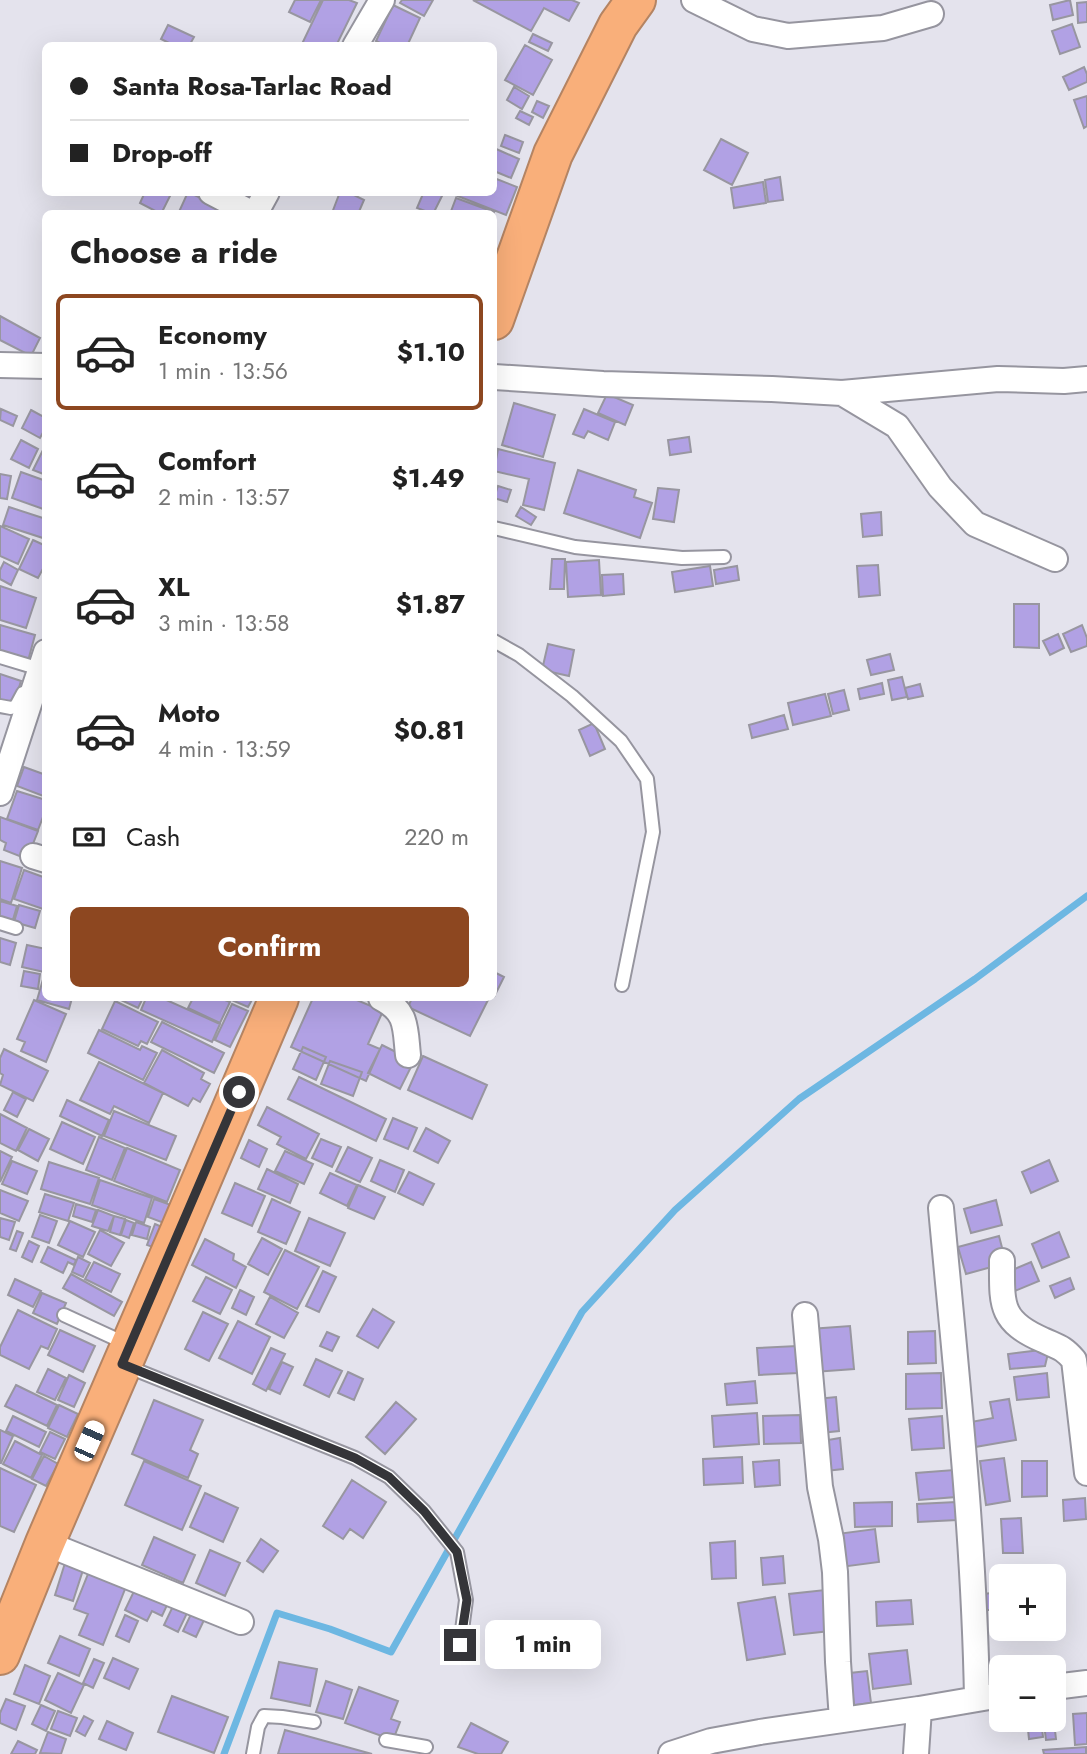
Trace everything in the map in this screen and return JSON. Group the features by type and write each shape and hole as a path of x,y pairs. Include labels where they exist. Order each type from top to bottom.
{"highway":[{"path":"497,312 553,154 618,25 636,0"},
{"path":"0,1655 45,1543 278,1001"}],"street":[{"path":"694,0 753,29 788,36 883,28 931,14"},
{"path":"357,42 377,1"},
{"path":"219,196 246,210"},
{"path":"0,365 42,366"},
{"path":"497,376 603,384 842,393 998,379 1087,379"},
{"path":"842,393 897,426 940,487 975,524 1055,559"},
{"path":"0,793 39,671"},
{"path":"386,1001 402,1014 408,1055"},
{"path":"671,1754 711,1741 989,1696 976,1620 941,1208"},
{"path":"1002,1261 1002,1289 1006,1313 1021,1329 1064,1349 1074,1360 1087,1472"},
{"path":"806,1315 820,1487 835,1572 842,1720"},
{"path":"45,1543 241,1622"},
{"path":"1066,1686 1087,1683"},
{"path":"916,1754 919,1709"}],"lane":[{"path":"497,529 575,547 682,558 724,557"},
{"path":"497,643 519,655 572,696 621,741 647,779 653,832 622,985"},
{"path":"0,657 39,671 16,706 0,706"},
{"path":"0,923 16,928"},
{"path":"64,1315 126,1355 355,1458 389,1477 424,1511 457,1552 467,1600 460,1645"},
{"path":"253,1754 258,1727 264,1716 314,1722"},
{"path":"386,1740 426,1747"}],"building":[{"path":"295,0 321,0 310,22 289,12"},
{"path":"323,0 349,0 357,3 338,42 303,42"},
{"path":"402,0 433,0 424,16 400,3"},
{"path":"473,0 572,0 579,3 569,21 544,8 531,31"},
{"path":"1070,0 1073,15 1053,20 1050,5"},
{"path":"1087,2 1087,22 1078,23 1077,3"},
{"path":"393,5 420,18 409,42 376,41"},
{"path":"1072,24 1080,47 1060,54 1052,31"},
{"path":"168,25 194,37 191,42 167,42 161,39"},
{"path":"533,34 552,43 548,51 529,42"},
{"path":"525,45 552,60 533,95 505,80"},
{"path":"1084,67 1087,82 1069,90 1063,77"},
{"path":"514,87 529,96 522,109 507,100"},
{"path":"1087,96 1087,126 1084,128 1074,100"},
{"path":"537,101 549,106 543,118 532,112"},
{"path":"520,111 533,117 529,125 516,118"},
{"path":"505,135 523,142 519,153 501,146"},
{"path":"721,139 748,153 732,185 704,170"},
{"path":"497,149 519,159 511,178 497,172"},
{"path":"780,177 783,200 768,202 765,180"},
{"path":"497,179 517,187 506,215 458,196 497,196"},
{"path":"763,182 766,203 734,208 731,188"},
{"path":"143,196 170,196 163,210 153,210 140,203"},
{"path":"186,196 197,196 218,206 216,210 180,210"},
{"path":"338,196 356,196 364,200 360,210 333,210"},
{"path":"422,196 442,196 435,210 417,208"},
{"path":"456,198 489,210 452,210"},
{"path":"0,316 40,338 31,356 0,340"},
{"path":"607,394 633,405 625,425 598,413"},
{"path":"514,403 555,415 543,457 502,445"},
{"path":"1,409 17,416 13,426 0,420"},
{"path":"584,409 615,422 608,440 588,431 584,438 573,434"},
{"path":"31,410 42,416 40,438 22,428"},
{"path":"689,437 691,452 670,455 668,440"},
{"path":"21,440 38,449 29,468 11,459"},
{"path":"498,449 555,463 544,510 523,505 529,479 497,472"},
{"path":"42,452 42,473 33,470"},
{"path":"578,470 636,490 634,497 652,503 640,538 564,513"},
{"path":"21,472 42,480 42,509 12,498"},
{"path":"0,474 11,476 7,499 0,498"},
{"path":"498,486 511,490 507,502 497,499"},
{"path":"658,488 679,490 674,522 653,519"},
{"path":"9,507 42,518 42,538 3,525"},
{"path":"521,507 536,517 531,525 516,516"},
{"path":"881,512 882,535 863,537 861,514"},
{"path":"0,526 29,539 18,564 0,556"},
{"path":"33,540 42,544 42,570 38,578 19,569"},
{"path":"552,559 565,559 564,589 550,589"},
{"path":"599,560 601,595 568,597 566,562"},
{"path":"4,562 18,570 11,585 0,579"},
{"path":"878,565 880,595 859,597 857,566"},
{"path":"710,566 713,586 675,592 672,572"},
{"path":"737,566 739,580 716,584 714,570"},
{"path":"623,574 624,594 603,596 602,575"},
{"path":"0,586 36,598 26,628 0,620"},
{"path":"1014,604 1039,604 1039,648 1014,647"},
{"path":"0,625 35,635 28,661 0,653"},
{"path":"1082,625 1087,646 1071,652 1063,634"},
{"path":"1058,634 1064,648 1050,655 1043,641"},
{"path":"548,644 574,650 569,676 542,670"},
{"path":"890,654 894,670 871,675 867,660"},
{"path":"0,674 21,681 12,710 0,706"},
{"path":"902,677 907,697 892,700 888,680"},
{"path":"882,683 884,694 860,699 858,689"},
{"path":"920,684 923,696 908,699 905,688"},
{"path":"844,690 849,710 833,714 828,694"},
{"path":"825,694 831,716 793,725 788,703"},
{"path":"784,715 788,729 752,738 749,725"},
{"path":"594,723 605,749 590,756 579,730"},
{"path":"24,767 42,774 42,795 17,786"},
{"path":"17,791 42,799 42,820 38,830 7,819"},
{"path":"0,817 38,831 27,859 4,850 6,843 0,840"},
{"path":"0,861 22,868 11,903 0,899"},
{"path":"24,870 42,877 42,909 14,899"},
{"path":"0,901 17,906 12,923 0,919"},
{"path":"19,905 40,911 35,928 14,922"},
{"path":"0,938 16,943 10,965 0,962"},
{"path":"27,945 42,948 42,972 22,967"},
{"path":"24,971 40,974 38,989 21,986"},
{"path":"497,974 504,977 497,991"},
{"path":"42,983 42,1001 71,1001 69,1009 37,1000"},
{"path":"34,1000 66,1014 46,1062 21,1051 25,1042 17,1039"},
{"path":"115,1001 158,1022 147,1044 141,1041 138,1046 102,1029"},
{"path":"123,1001 142,1001 138,1008"},
{"path":"145,1001 169,1001 220,1024 212,1042 141,1010"},
{"path":"192,1001 230,1002 220,1023 188,1008"},
{"path":"234,1001 251,1001 248,1007"},
{"path":"312,1001 359,1001 383,1011 368,1044 380,1049 366,1081 291,1047"},
{"path":"411,1001 488,1001 470,1036 408,1007"},
{"path":"232,1004 248,1011 230,1047 215,1040"},
{"path":"162,1022 224,1053 214,1073 151,1042"},
{"path":"99,1030 140,1050 142,1046 157,1053 143,1080 88,1053"},
{"path":"382,1045 414,1061 400,1089 368,1073"},
{"path":"303,1047 326,1057 316,1080 293,1069"},
{"path":"4,1049 48,1071 33,1101 0,1085 3,1075 0,1073 0,1058"},
{"path":"162,1050 204,1073 201,1079 210,1084 200,1102 193,1098 188,1106 144,1083"},
{"path":"423,1056 487,1085 472,1119 408,1090"},
{"path":"330,1061 362,1072 353,1096 321,1084"},
{"path":"99,1062 163,1093 149,1123 114,1106 110,1114 80,1100"},
{"path":"299,1077 386,1119 376,1141 288,1099"},
{"path":"13,1092 26,1099 17,1117 4,1110"},
{"path":"67,1100 109,1120 102,1136 60,1116"},
{"path":"267,1107 319,1134 306,1159 277,1144 281,1137 258,1125"},
{"path":"114,1111 176,1136 166,1160 104,1136"},
{"path":"0,1114 27,1128 16,1151 0,1143"},
{"path":"393,1118 417,1128 408,1149 384,1139"},
{"path":"62,1122 95,1137 83,1164 50,1149"},
{"path":"426,1128 450,1141 438,1163 414,1151"},
{"path":"29,1129 49,1139 38,1161 18,1150"},
{"path":"99,1137 125,1148 112,1180 86,1170"},
{"path":"321,1139 341,1147 332,1167 312,1158"},
{"path":"249,1140 267,1149 259,1167 241,1158"},
{"path":"348,1147 372,1158 360,1182 336,1171"},
{"path":"127,1148 180,1170 167,1202 114,1181"},
{"path":"0,1151 12,1157 0,1182"},
{"path":"285,1151 313,1164 304,1184 275,1171"},
{"path":"380,1160 404,1170 395,1192 371,1181"},
{"path":"1049,1160 1058,1181 1031,1193 1022,1172"},
{"path":"12,1161 37,1171 27,1194 2,1184"},
{"path":"49,1162 99,1178 90,1204 41,1189"},
{"path":"267,1169 298,1184 290,1203 258,1189"},
{"path":"409,1172 434,1184 423,1205 398,1193"},
{"path":"330,1173 357,1185 347,1206 320,1193"},
{"path":"100,1180 152,1198 144,1223 92,1205"},
{"path":"235,1183 265,1196 252,1226 222,1213"},
{"path":"358,1185 385,1197 374,1219 348,1208"},
{"path":"0,1190 28,1201 19,1221 0,1213"},
{"path":"45,1194 74,1203 68,1221 39,1212"},
{"path":"154,1199 171,1205 164,1223 148,1217"},
{"path":"272,1199 300,1212 286,1244 258,1232"},
{"path":"996,1200 1002,1225 971,1233 964,1209"},
{"path":"76,1204 96,1210 92,1222 73,1216"},
{"path":"98,1210 114,1216 108,1231 92,1226"},
{"path":"40,1215 57,1221 49,1243 32,1237"},
{"path":"114,1216 125,1219 120,1235 110,1232"},
{"path":"0,1218 15,1222 9,1240 0,1237"},
{"path":"309,1218 345,1233 330,1266 295,1251"},
{"path":"126,1220 134,1223 129,1238 121,1235"},
{"path":"70,1221 95,1232 83,1257 58,1245"},
{"path":"136,1222 150,1227 147,1239 132,1235"},
{"path":"155,1224 169,1230 161,1250 147,1245"},
{"path":"100,1230 124,1243 111,1266 88,1254"},
{"path":"17,1231 23,1233 16,1251 10,1249"},
{"path":"1059,1232 1069,1257 1042,1268 1032,1244"},
{"path":"999,1236 1006,1263 966,1274 958,1247"},
{"path":"262,1238 282,1249 268,1275 248,1264"},
{"path":"205,1239 234,1254 233,1260 246,1267 236,1288 192,1265"},
{"path":"29,1241 39,1246 32,1262 22,1257"},
{"path":"48,1247 76,1260 74,1265 68,1262 63,1273 41,1262"},
{"path":"285,1250 319,1267 297,1309 264,1292"},
{"path":"78,1257 90,1263 83,1277 72,1272"},
{"path":"94,1262 120,1274 111,1292 85,1279"},
{"path":"1031,1262 1039,1281 1010,1293 1003,1274"},
{"path":"323,1271 336,1277 319,1312 306,1306"},
{"path":"71,1274 122,1302 114,1316 63,1288"},
{"path":"206,1277 232,1290 220,1314 193,1301"},
{"path":"1070,1278 1074,1289 1055,1298 1050,1286"},
{"path":"15,1279 41,1291 33,1307 8,1295"},
{"path":"240,1290 254,1297 246,1315 232,1308"},
{"path":"42,1293 66,1303 57,1324 33,1313"},
{"path":"270,1297 298,1313 284,1338 256,1324"},
{"path":"373,1309 394,1322 378,1348 357,1336"},
{"path":"18,1310 57,1329 48,1349 41,1346 29,1369 0,1355 0,1347"},
{"path":"203,1312 228,1324 209,1361 185,1349"},
{"path":"238,1321 270,1337 252,1374 219,1358"},
{"path":"850,1326 854,1369 814,1372 810,1329"},
{"path":"60,1330 95,1346 83,1372 48,1355"},
{"path":"935,1331 936,1363 908,1364 908,1332"},
{"path":"327,1332 339,1337 332,1351 320,1346"},
{"path":"797,1346 798,1373 759,1375 757,1348"},
{"path":"271,1348 285,1354 266,1391 253,1384"},
{"path":"1049,1349 1045,1366 1010,1369 1008,1354"},
{"path":"316,1359 342,1371 329,1397 304,1385"},
{"path":"282,1362 293,1367 280,1394 269,1389"},
{"path":"48,1369 66,1378 55,1400 37,1392"},
{"path":"348,1372 363,1379 354,1400 338,1393"},
{"path":"941,1373 942,1408 906,1409 906,1374"},
{"path":"1047,1373 1049,1397 1017,1400 1014,1377"},
{"path":"69,1375 85,1383 74,1407 58,1400"},
{"path":"755,1381 757,1403 727,1405 725,1384"},
{"path":"16,1385 57,1405 47,1426 5,1406"},
{"path":"836,1397 839,1431 821,1433 817,1399"},
{"path":"1009,1399 1016,1440 975,1447 971,1422 993,1418 990,1402"},
{"path":"154,1400 203,1420 190,1450 198,1454 188,1478 132,1454"},
{"path":"396,1402 416,1419 385,1454 366,1437"},
{"path":"59,1405 78,1414 67,1437 48,1428"},
{"path":"757,1413 759,1444 714,1447 712,1416"},
{"path":"800,1415 801,1443 764,1444 763,1416"},
{"path":"13,1416 46,1432 39,1447 6,1431"},
{"path":"942,1416 944,1448 912,1450 909,1419"},
{"path":"0,1430 13,1436 1,1463 0,1463"},
{"path":"50,1432 65,1439 55,1459 40,1452"},
{"path":"840,1438 843,1469 826,1471 822,1441"},
{"path":"15,1441 42,1455 31,1478 3,1464"},
{"path":"44,1456 58,1464 46,1486 32,1479"},
{"path":"742,1457 743,1483 704,1485 703,1459"},
{"path":"1004,1458 1010,1501 986,1505 980,1461"},
{"path":"779,1460 780,1485 755,1487 753,1462"},
{"path":"144,1461 201,1486 182,1530 125,1505"},
{"path":"1022,1461 1047,1461 1047,1496 1022,1497"},
{"path":"0,1468 36,1485 14,1532 0,1526"},
{"path":"954,1470 956,1497 919,1500 916,1473"},
{"path":"352,1480 386,1502 363,1538 350,1529 343,1539 323,1526"},
{"path":"205,1493 238,1508 223,1542 190,1527"},
{"path":"1085,1498 1086,1519 1064,1521 1063,1500"},
{"path":"892,1502 892,1526 855,1527 854,1503"},
{"path":"956,1502 957,1520 918,1522 917,1504"},
{"path":"1021,1518 1023,1553 1003,1553 1001,1519"},
{"path":"875,1529 879,1562 841,1567 837,1534"},
{"path":"154,1537 195,1555 183,1583 142,1565"},
{"path":"261,1539 278,1551 263,1572 247,1561"},
{"path":"735,1541 736,1578 712,1579 710,1543"},
{"path":"210,1550 240,1563 225,1596 196,1583"},
{"path":"783,1556 785,1583 763,1585 761,1558"},
{"path":"65,1563 83,1570 73,1601 55,1595"},
{"path":"90,1569 127,1584 103,1645 79,1635 88,1614 74,1609"},
{"path":"136,1587 168,1603 162,1616 152,1611 147,1621 125,1610"},
{"path":"825,1590 830,1631 794,1635 789,1594"},
{"path":"989,1593 989,1610 985,1610 984,1594"},
{"path":"775,1597 785,1654 747,1660 738,1603"},
{"path":"911,1600 913,1624 877,1626 876,1602"},
{"path":"174,1604 188,1611 178,1632 164,1625"},
{"path":"192,1612 205,1618 196,1637 183,1631"},
{"path":"125,1615 138,1621 129,1642 116,1636"},
{"path":"60,1636 90,1649 79,1676 48,1663"},
{"path":"907,1650 911,1684 873,1689 869,1654"},
{"path":"113,1658 138,1669 129,1689 104,1678"},
{"path":"94,1659 104,1663 93,1688 83,1683"},
{"path":"279,1662 317,1669 310,1706 271,1698"},
{"path":"25,1665 50,1676 39,1704 14,1694"},
{"path":"867,1671 871,1703 854,1705 850,1673"},
{"path":"58,1673 84,1685 71,1713 45,1700"},
{"path":"326,1681 352,1690 343,1719 316,1712"},
{"path":"359,1687 398,1701 391,1719 400,1722 393,1740 345,1723"},
{"path":"172,1696 228,1717 214,1753 158,1732"},
{"path":"6,1699 25,1706 16,1730 0,1723 0,1713"},
{"path":"41,1705 55,1711 46,1731 32,1724"},
{"path":"58,1711 77,1718 70,1736 51,1729"},
{"path":"1087,1713 1087,1744 1075,1745 1073,1714"},
{"path":"84,1716 93,1721 85,1736 76,1731"},
{"path":"107,1721 133,1733 126,1750 99,1739"},
{"path":"471,1723 508,1742 501,1754 478,1754 458,1747"},
{"path":"285,1730 372,1754 278,1754"},
{"path":"48,1732 66,1739 61,1754 40,1753"},
{"path":"1028,1732 1042,1732 1043,1737 1029,1739"},
{"path":"1045,1732 1055,1732 1056,1739 1046,1740"},
{"path":"18,1741 37,1750 35,1754 11,1754"},
{"path":"1086,1747 1086,1754 1044,1754 1043,1750"}],"waterway":[{"path":"224,1754 277,1613 391,1652 582,1312 675,1210 799,1099 975,979 1087,896"}],"route":[{"path":"239,1092 122,1364 355,1458 389,1477 424,1511 457,1552 467,1600 460,1645"}]}
